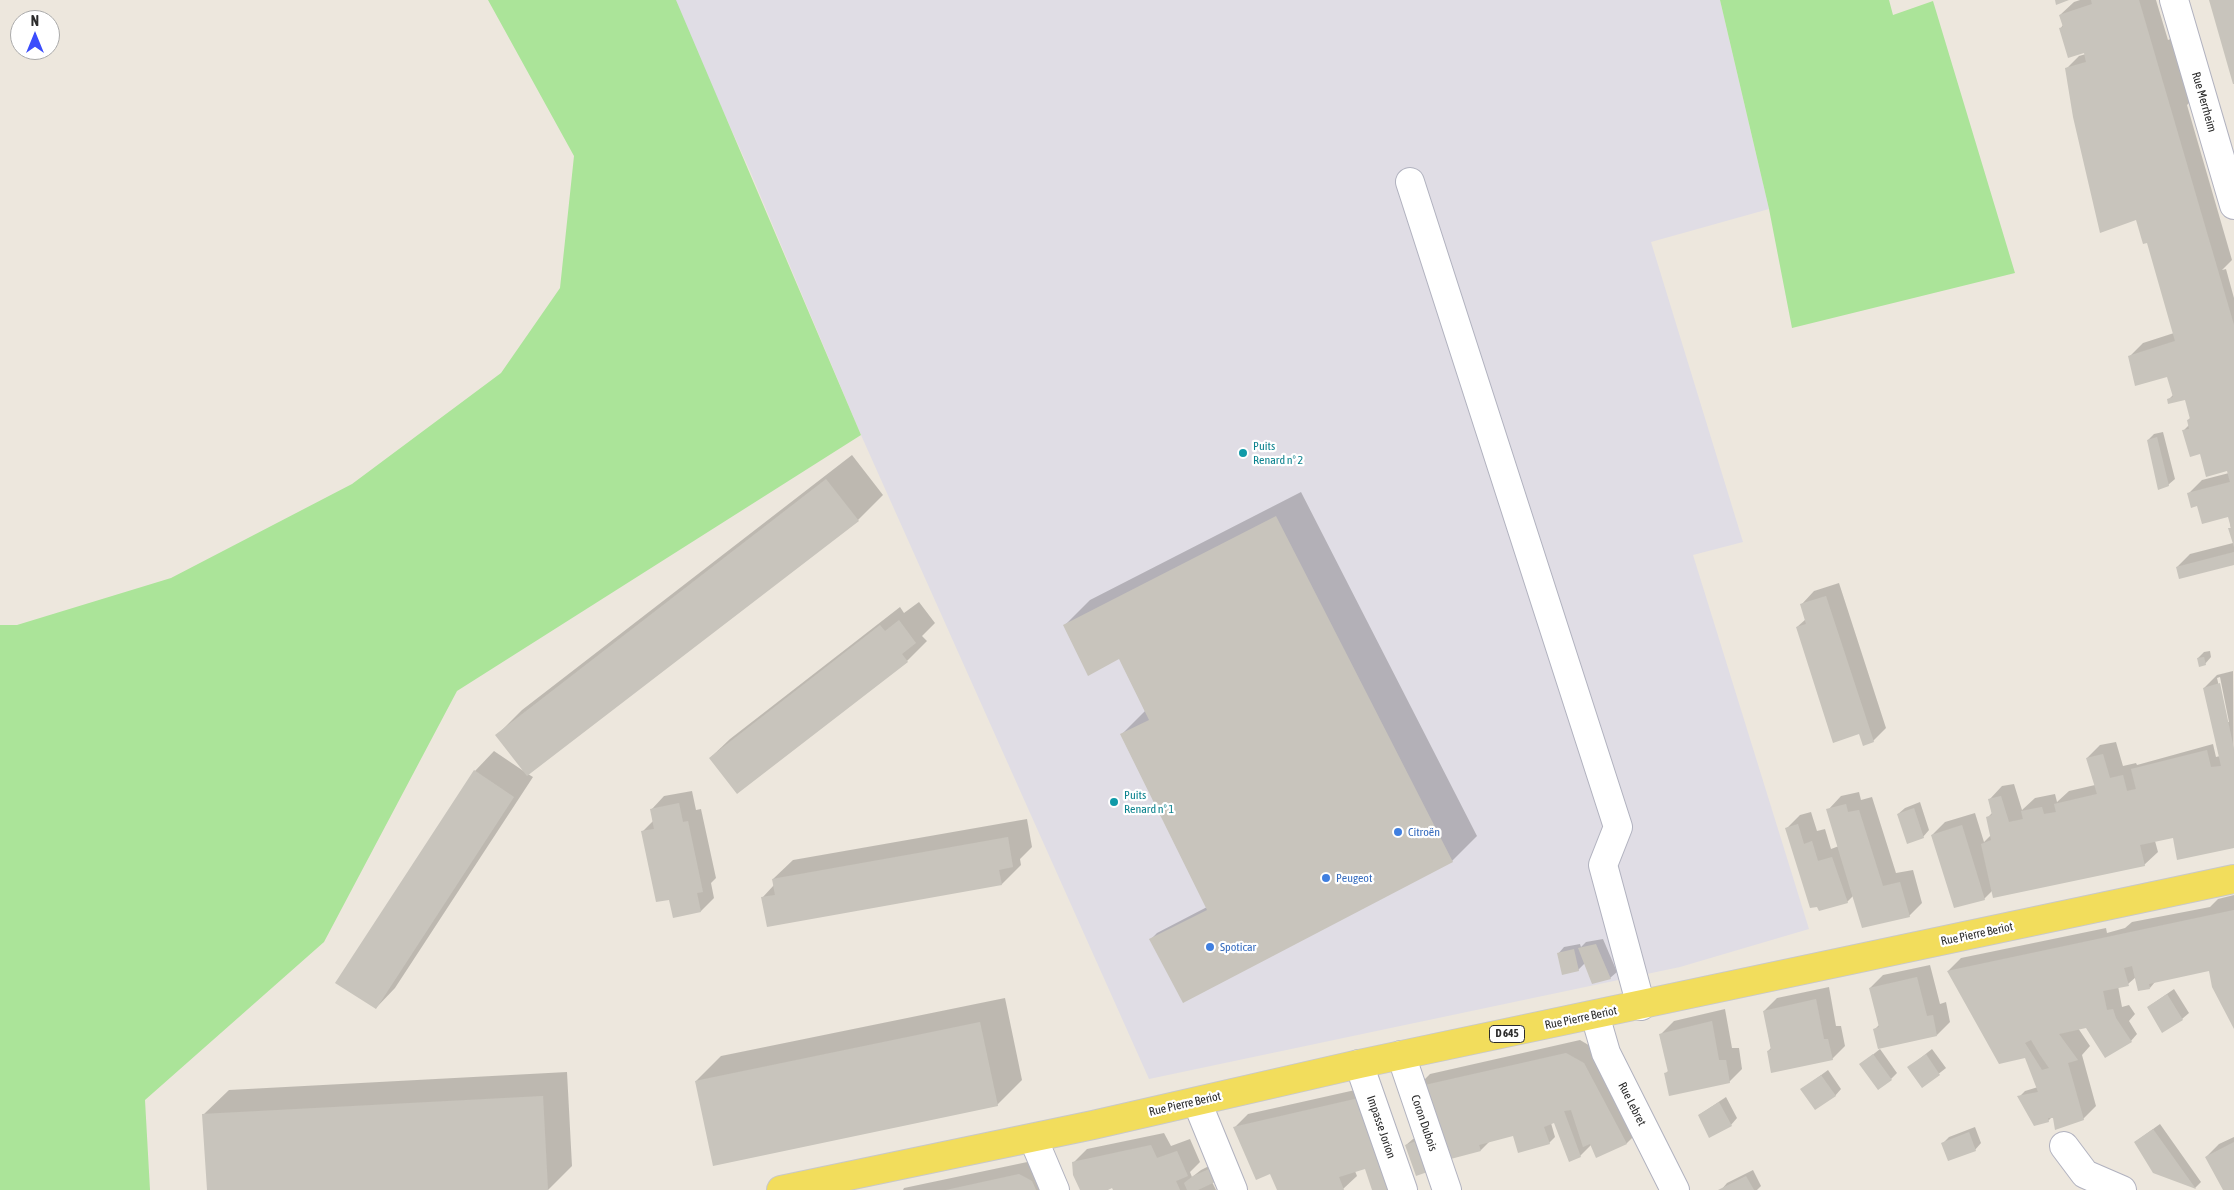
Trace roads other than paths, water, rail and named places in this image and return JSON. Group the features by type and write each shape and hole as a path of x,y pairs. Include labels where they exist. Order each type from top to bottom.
{"main road":[{"name":"Rue Pierre Beriot","path":"781,1190 1033,1138 1401,1055 1595,1016 2234,879"}],"street":[{"name":"Rue Merrheim","path":"2174,0 2234,205"},
{"path":"1410,182 1618,827 1603,865 1641,1006"},
{"name":"Rue Lebret","path":"1595,1016 1606,1053 1675,1190"},
{"name":"Coron Dubois","path":"1401,1055 1447,1190"},
{"name":"Impasse Jorion","path":"1359,1064 1403,1190"},
{"path":"1196,1102 1233,1190"},
{"path":"1033,1138 1055,1190"},
{"path":"2064,1146 2085,1174 2122,1190"}],"place":[{"name":"Puits Renard n° 2","path":"1243,453"},
{"name":"Puits Renard n° 1","path":"1114,802"},
{"name":"Citroën","path":"1398,832"},
{"name":"Peugeot","path":"1326,878"},
{"name":"Spoticar","path":"1210,947"}]}
